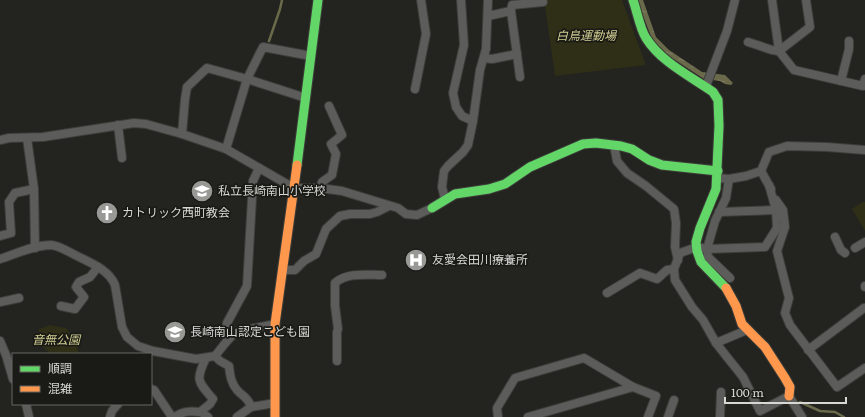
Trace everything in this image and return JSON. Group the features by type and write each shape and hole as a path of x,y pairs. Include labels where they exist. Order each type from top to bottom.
{"street":[{"path":"276,417 275,324 318,0"},
{"path":"415,88 426,34 421,0"},
{"path":"461,0 464,45 453,92 456,107 462,116 473,121"},
{"path":"445,199 442,187 444,171 463,152 468,144 473,121 480,70 486,49 488,0"},
{"path":"633,0 645,37 655,50 666,60 706,86 713,92 718,100 716,189 700,228 696,242 701,262 727,289 736,306 742,324 765,347 790,387 789,396 802,417"},
{"path":"706,86 727,31 735,0"},
{"path":"772,0 779,51 794,70 863,86 865,79"},
{"path":"748,42 779,51 810,27 806,0"},
{"path":"520,77 512,5 543,2"},
{"path":"488,16 512,11"},
{"path":"841,81 850,49 849,41"},
{"path":"226,149 247,79 263,47 311,56"},
{"path":"484,58 517,54"},
{"path":"182,134 187,87 207,68 306,98"},
{"path":"320,188 322,182 332,175 336,154 331,144 342,135 329,106"},
{"path":"0,139 43,137 118,125 134,123 146,124 226,149 294,188 320,188 342,191 398,208 406,214 417,215 455,194 489,189 505,184 549,158 583,144 596,143 632,149 649,160 662,165 717,174 729,180 761,171 769,152 787,146 865,150"},
{"path":"118,125 122,158"},
{"path":"27,138 34,189 35,248"},
{"path":"614,145 617,161 627,173 646,186 674,209 676,222 675,247 678,260"},
{"path":"227,340 227,323 247,286 253,180 259,168"},
{"path":"761,171 783,210 785,227 777,251 789,298 785,313 790,325 836,387 865,368"},
{"path":"729,180 726,198 715,221 707,249 708,257 730,278"},
{"path":"770,185 776,210 777,228 766,247 707,249 697,246 680,254 674,269 675,280 692,307 703,320 726,357 744,376 760,414 789,396"},
{"path":"0,236 11,232 9,202 16,193 34,189"},
{"path":"283,270 295,270 304,261 316,254 326,229 340,216 370,214 389,206"},
{"path":"719,212 776,210"},
{"path":"835,237 841,250 845,252"},
{"path":"856,248 865,242"},
{"path":"0,259 35,248 51,245 62,248 98,267 113,280 122,327 127,336 138,346 152,353 196,359 215,356 227,340 236,332 275,324"},
{"path":"61,306 75,309 84,297 76,287 79,282 90,277 98,267"},
{"path":"607,293 640,272 657,279 667,270 674,269"},
{"path":"338,360 338,329 335,306 335,283 339,279 347,276 382,275"},
{"path":"0,302 19,298"},
{"path":"808,350 864,308"},
{"path":"716,342 747,330"},
{"path":"0,341 12,376"},
{"path":"215,356 229,366 230,378 236,388 249,400 251,407"},
{"path":"201,412 213,399 200,384 200,370 206,358"},
{"path":"498,417 497,408 515,378 584,358 633,387 656,396 648,417"},
{"path":"528,417 633,387"},
{"path":"152,389 177,416 189,411 201,412 208,417"},
{"path":"720,417 721,392"},
{"path":"668,417 674,400"},
{"path":"236,417 251,407 275,403"},
{"path":"26,405 29,417"},
{"path":"110,417 112,411 117,405"}],"green space":[{"name":"白鳥運動場","path":"544,0 622,0 646,65 555,76"},
{"path":"862,202 865,202 865,231 852,209"},
{"name":"音無公園","path":"50,325 66,328 76,343 78,353 50,353 37,342 39,329"}],"water":[{"path":"637,0 643,0 656,37 669,50 702,72 725,75 733,83 731,85 720,81 704,79 666,54 652,39"}],"waterway":[{"path":"269,41 282,0"},
{"path":"800,402 820,411 835,412 844,417"}],"traffic: fast":[{"path":"297,165 318,0"},
{"path":"633,0 642,30 652,47 676,68 713,92 718,100 719,126 716,189 700,228 696,242 697,251 701,262 726,288"},
{"path":"432,208 455,194 489,189 505,184 530,167 583,144 596,143 621,146 632,149 649,160 662,165 718,171"}],"traffic: slow":[{"path":"275,417 275,324 297,165"},
{"path":"726,288 736,306 742,324 765,347 785,378 790,387 789,396"}],"place":[{"name":"私立長崎南山小学校","path":"202,191"},
{"name":"カトリック西町教会","path":"107,213"},
{"name":"友愛会田川療養所","path":"416,260"},
{"name":"長崎南山認定こども園","path":"175,332"}]}
